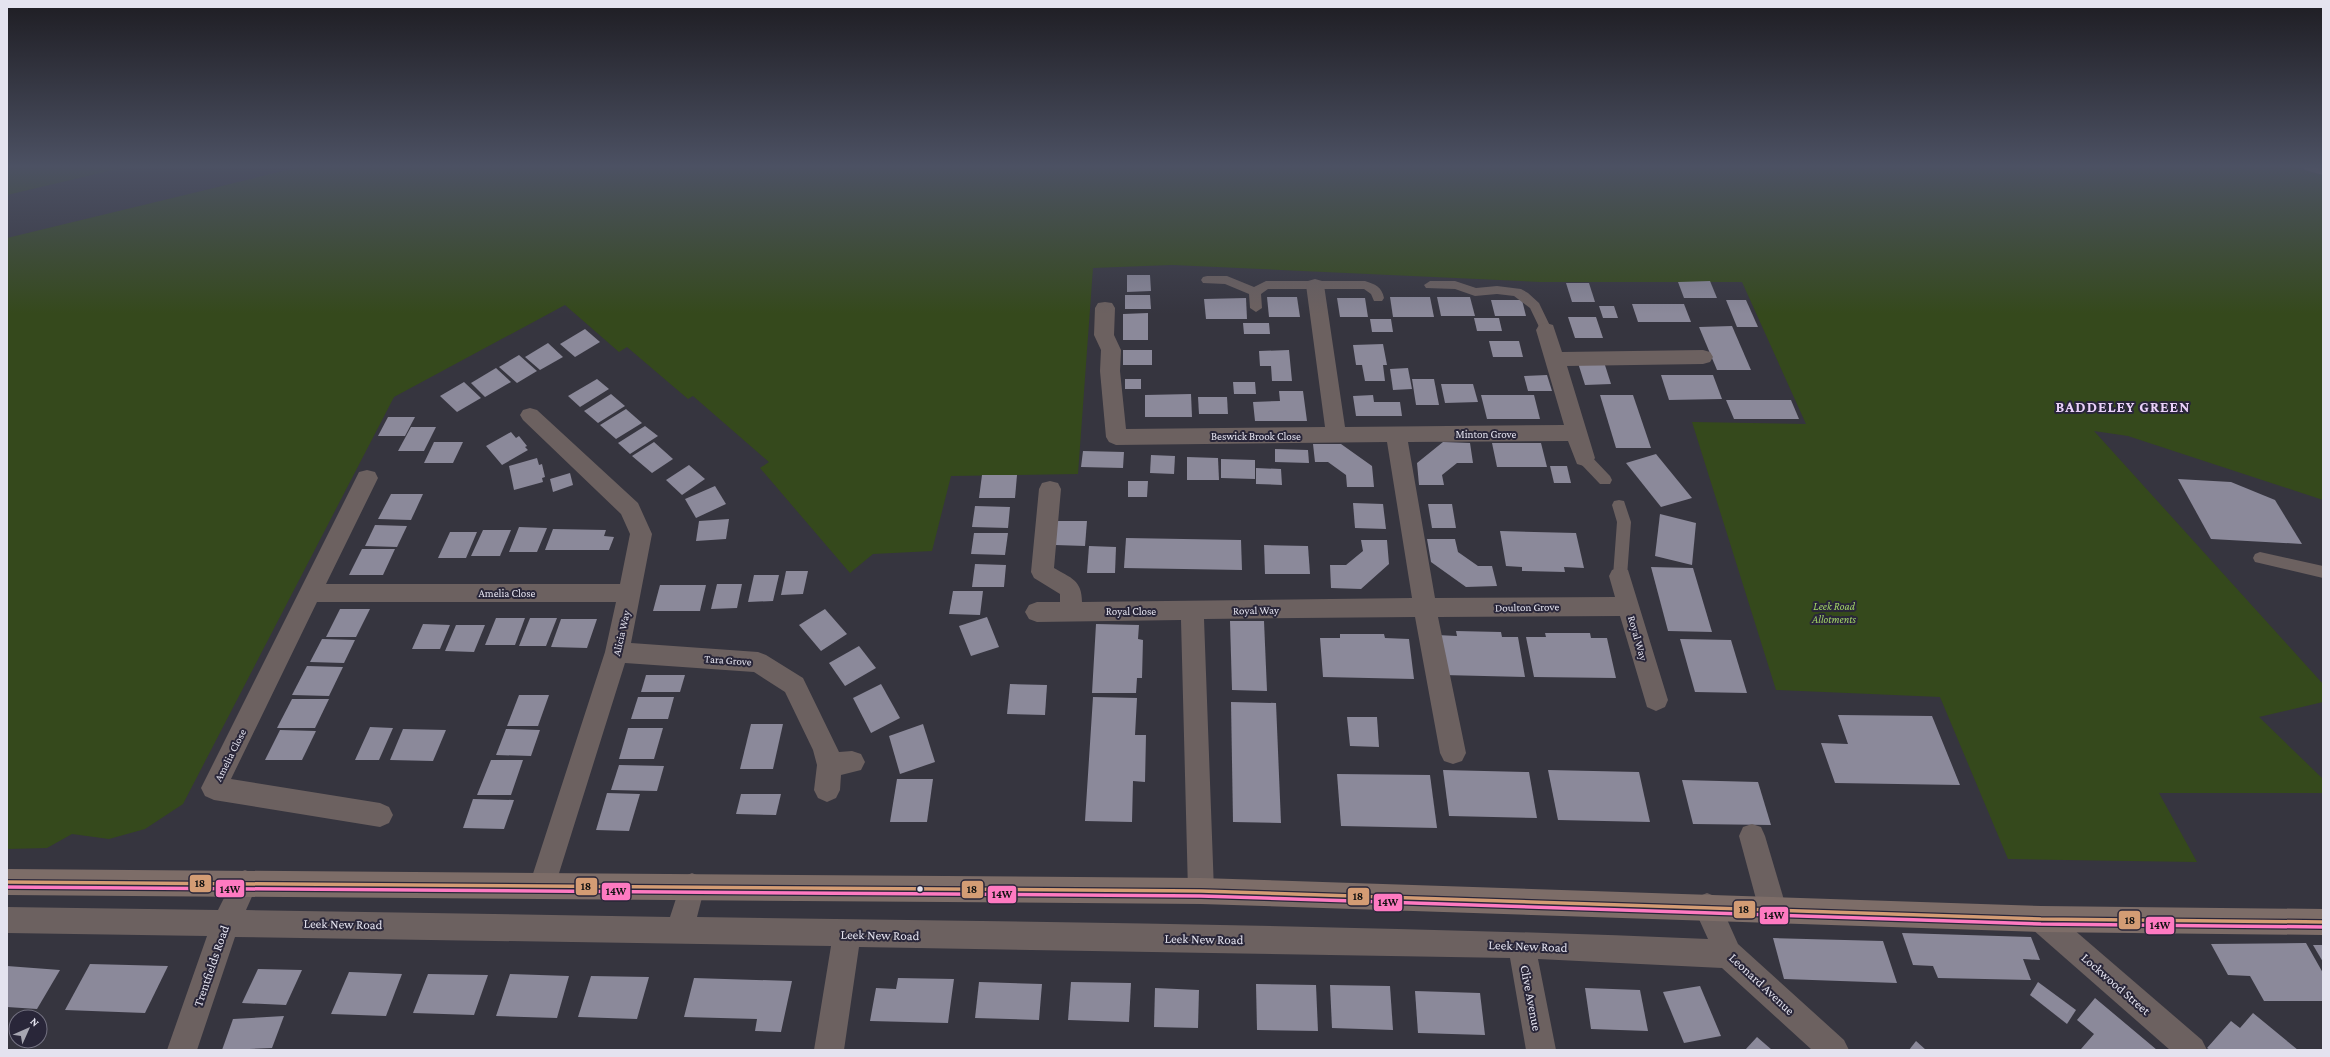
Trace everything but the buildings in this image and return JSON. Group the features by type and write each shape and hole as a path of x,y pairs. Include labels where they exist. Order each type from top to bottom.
{"highway":[{"path":"7,882 1201,891 1707,906 1773,910 2041,919 2323,922"}],"street":[{"path":"1314,285 1336,435"},
{"name":"Beswick Brook Close","path":"1105,308 1104,335 1110,350 1110,371 1116,437 1396,434"},
{"path":"1546,330 1584,458"},
{"path":"1554,359 1703,357"},
{"name":"Alicia Way","path":"530,415 630,509 641,534 617,652 542,886"},
{"name":"Minton Grove","path":"1396,434 1576,433"},
{"path":"1396,434 1425,608 1453,753"},
{"name":"Amelia Close","path":"367,478 312,593 214,788 380,815"},
{"path":"1050,489 1042,572 1071,601"},
{"name":"Royal Way","path":"1620,576 1656,700"},
{"name":"Amelia Close","path":"312,593 630,592"},
{"name":"Royal Close","path":"1037,612 1071,601 1192,610"},
{"name":"Doulton Grove","path":"1425,608 1629,606"},
{"name":"Royal Way","path":"1192,610 1425,608"},
{"path":"1192,610 1201,891"},
{"name":"Tara Grove","path":"617,652 758,662 794,685 824,748 841,763 828,790"},
{"path":"1752,836 1773,910"},
{"name":"Trentfields Road","path":"182,1050 226,922 245,883"},
{"path":"680,931 692,886"},
{"name":"Leonard Avenue","path":"1707,906 1728,954 1834,1050"},
{"name":"Lockwood Street","path":"2041,919 2192,1050"},
{"name":"Leek New Road","path":"7,920 226,922 847,935 1521,945 1728,954"},
{"path":"829,1050 847,935"},
{"name":"Clive Avenue","path":"1521,945 1541,1050"}],"lane":[{"path":"1207,280 1227,280 1255,292"},
{"path":"1255,292 1266,285 1371,287 1377,292 1378,298"},
{"path":"1430,286 1453,285 1476,292 1501,290 1527,296 1540,310 1546,330"},
{"path":"1255,292 1256,308"},
{"path":"1584,458 1605,480"},
{"path":"1619,505 1624,522 1620,576"},
{"path":"2260,558 2323,572"}],"green space":[{"name":"Leek Road Allotments","path":"101,215 2323,215 2323,500 2128,436 2094,431 2323,684 2323,702 2259,717 2323,779 2323,793 2159,793 2197,862 2008,859 1940,697 1776,690 1692,422 1806,424 1742,282 1540,282 1172,265 1093,268 1078,474 951,476 932,551 873,554 850,573 760,468 769,462 693,396 688,399 627,347 619,352 565,305 394,397 183,804 145,829 109,839 72,834 47,848 7,849 7,238"}],"transit line":[{"name":"18","path":"7,882 1201,891 2041,919 2323,922"},
{"name":"14W","path":"7,887 1201,896 2041,924 2323,927"}],"district":[{"name":"BADDELEY GREEN","path":"2123,407"}]}
